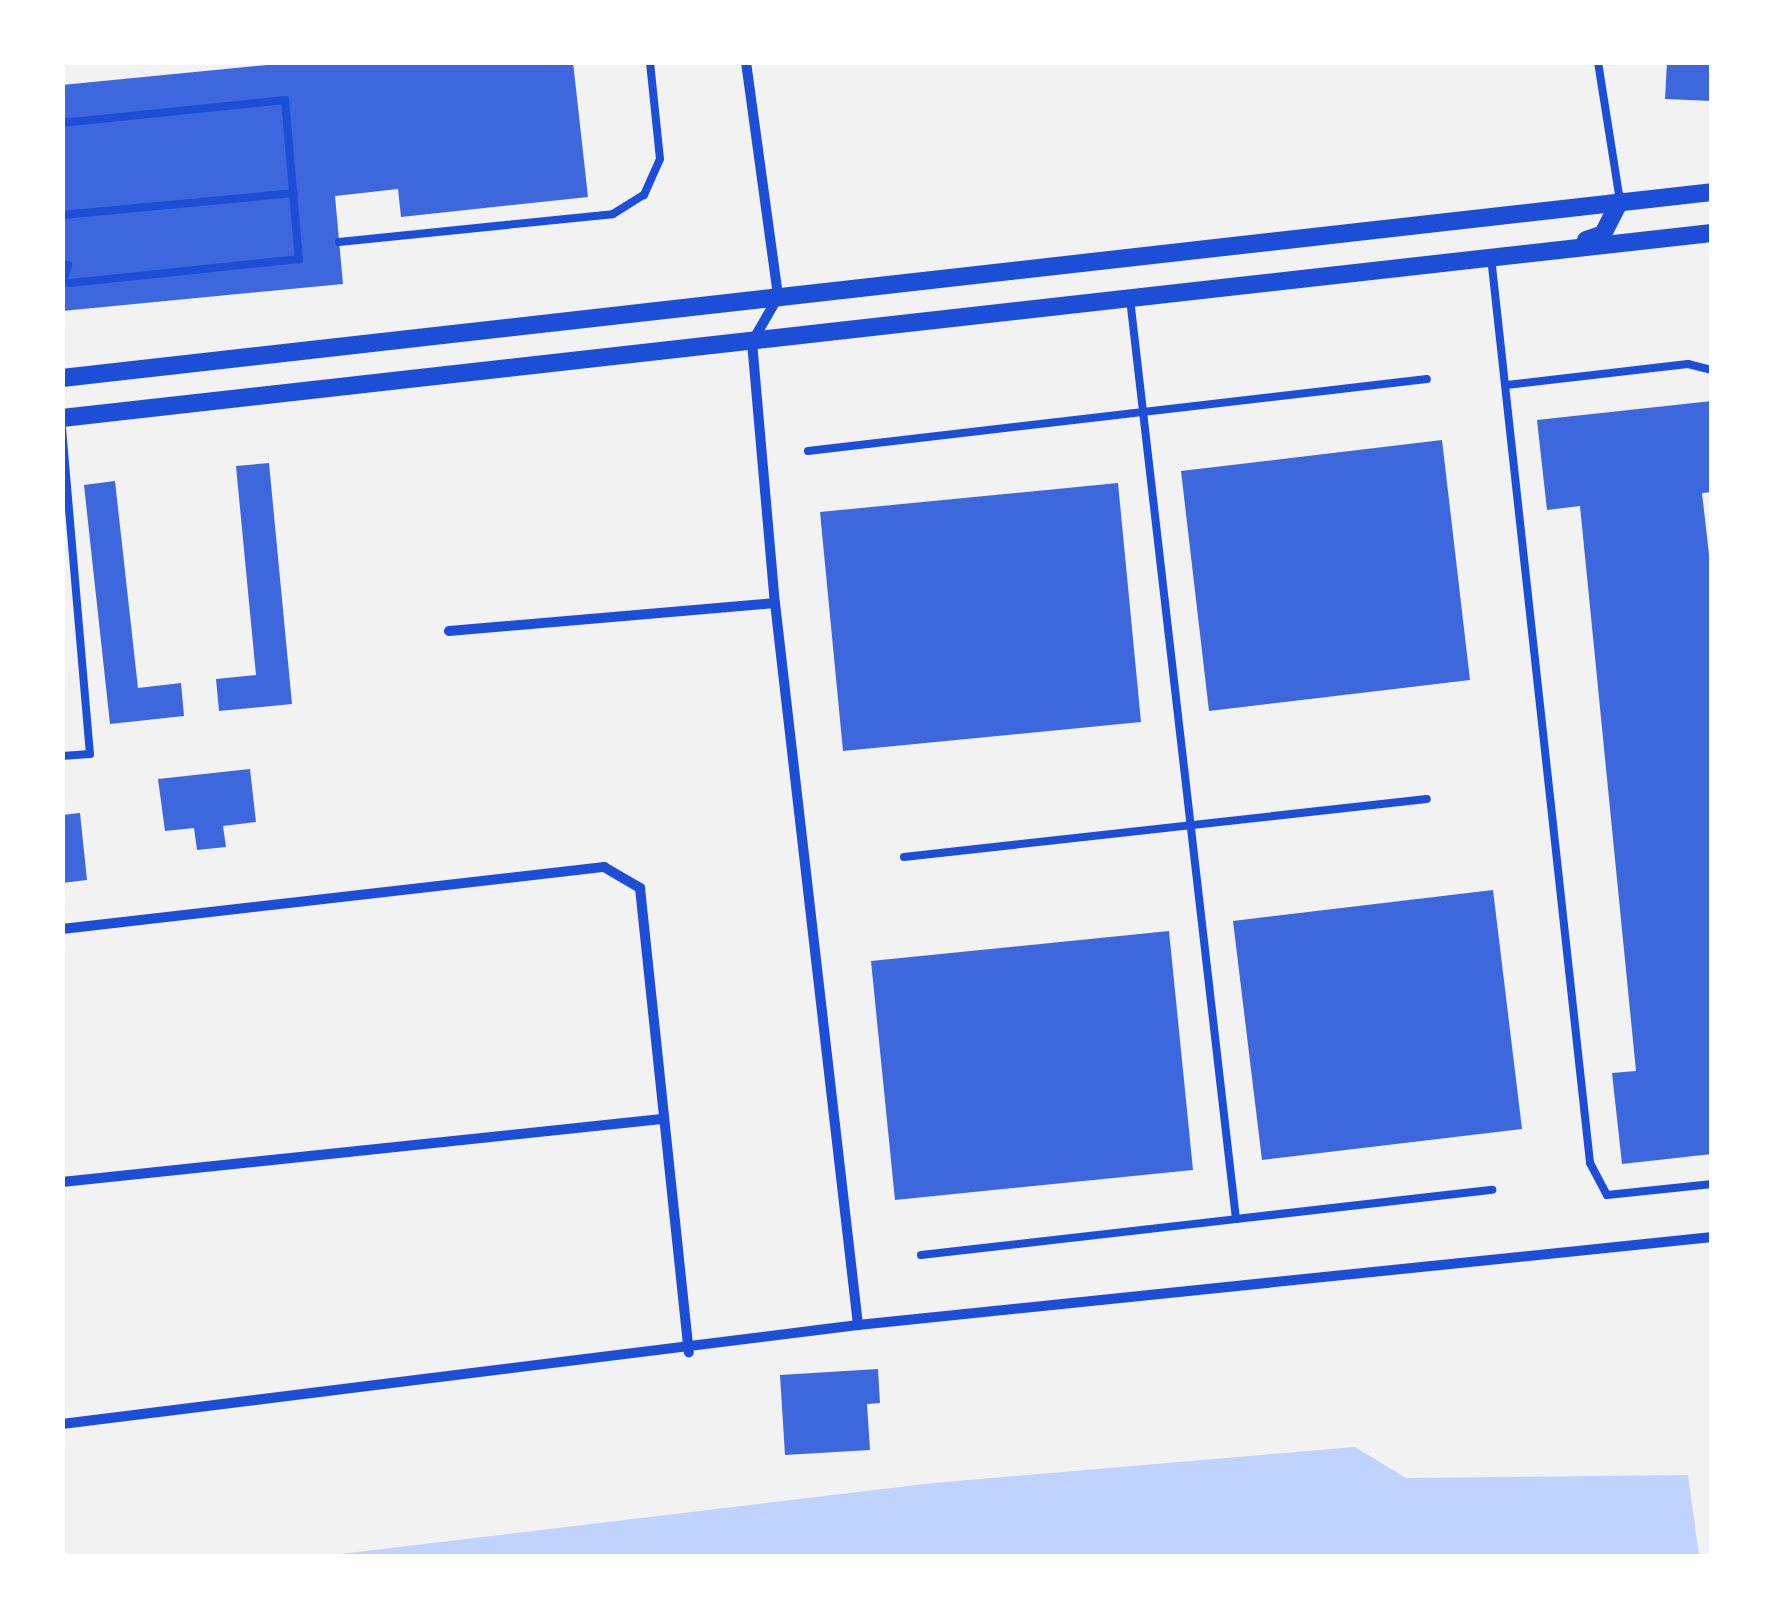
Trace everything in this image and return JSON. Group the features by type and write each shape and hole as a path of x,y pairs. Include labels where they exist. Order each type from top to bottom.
{"street":[{"path":"746,62 778,298 752,342 775,602 858,1325"},
{"path":"62,378 1712,192"},
{"path":"1567,248 1603,234 1620,202"},
{"path":"62,418 1712,233"},
{"path":"449,631 775,602"},
{"path":"62,929 604,867 640,888 689,1352"},
{"path":"62,1182 662,1119"},
{"path":"62,1424 689,1352 858,1325 1712,1236"}],"lane":[{"path":"340,242 613,214 644,195 660,160 650,62"},
{"path":"1598,62 1620,202"},
{"path":"62,122 285,100 300,259 66,283 68,265"},
{"path":"62,214 294,192"},
{"path":"1490,257 1590,1163 1607,1195 1712,1184"},
{"path":"1130,298 1236,1220"},
{"path":"1507,385 1688,364 1712,370"},
{"path":"808,452 1427,380"},
{"path":"62,428 90,754 62,756"},
{"path":"904,856 1428,799"},
{"path":"921,1255 1492,1190"}],"water":[{"path":"1355,1447 1406,1478 1688,1475 1699,1556 324,1556 933,1483"}],"building":[{"path":"298,62 573,62 588,197 401,217 398,189 335,196 343,284 62,311 62,85"},
{"path":"1667,62 1712,62 1712,101 1665,99"},
{"path":"1712,401 1712,492 1702,493 1712,581 1712,1154 1622,1164 1612,1073 1636,1071 1580,506 1547,510 1537,420"},
{"path":"1442,440 1470,680 1209,711 1181,471"},
{"path":"269,463 292,704 219,711 216,679 256,675 236,466"},
{"path":"115,481 138,688 181,683 184,716 110,724 84,485"},
{"path":"1118,483 1141,722 843,751 820,512"},
{"path":"250,769 256,822 223,826 226,847 197,850 194,828 165,831 158,779"},
{"path":"80,813 87,880 62,883 62,815"},
{"path":"1493,890 1522,1129 1262,1160 1233,921"},
{"path":"1169,931 1193,1170 895,1200 871,961"},
{"path":"878,1369 880,1403 867,1404 870,1450 785,1455 780,1375"}]}
